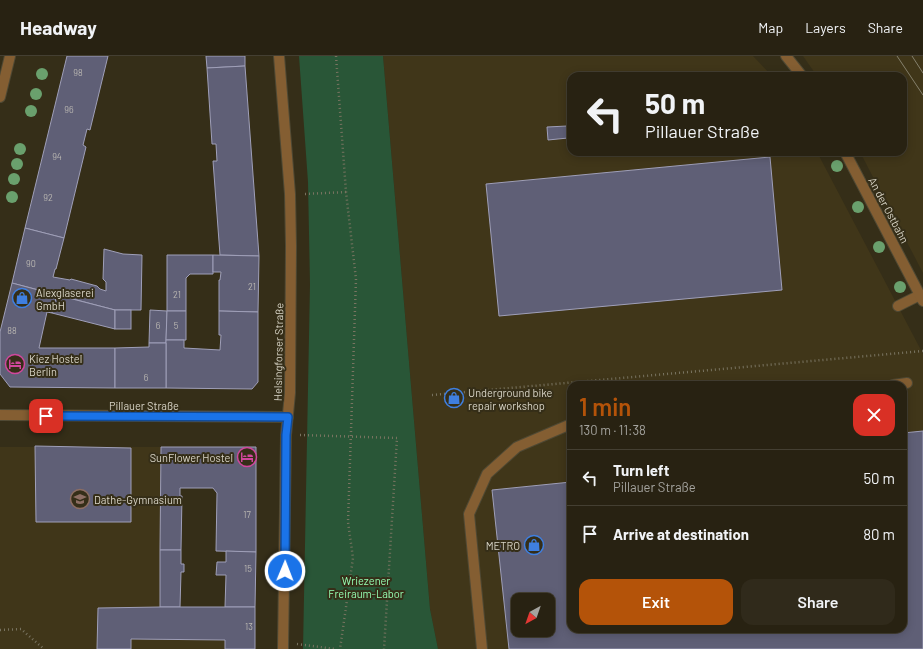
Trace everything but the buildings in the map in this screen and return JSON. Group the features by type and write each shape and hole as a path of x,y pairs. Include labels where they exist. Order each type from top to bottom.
{"street":[{"path":"0,97 10,56"},
{"name":"Helsingforser Straße","path":"279,56 290,194 290,393 286,435 284,649"},
{"path":"786,56 799,72"},
{"name":"An der Ostbahn","path":"847,156 922,298"},
{"path":"898,306 922,298"},
{"name":"Pillauer Straße","path":"0,415 288,417"},
{"path":"482,649 469,514 487,474 517,447 567,426"}],"path":[{"path":"336,56 346,192 356,280 348,522 354,558 340,649"},
{"path":"290,194 346,192"},
{"path":"596,381 923,351"},
{"path":"432,396 567,384"},
{"path":"286,435 396,438 384,649"},
{"path":"0,630 21,629 44,649"},
{"path":"305,646 334,649"}],"shaded area":[{"path":"383,56 753,56 768,72 567,72 567,156 819,156 923,354 923,649 438,649 430,609"},
{"path":"803,56 923,56 923,273 862,156 907,156 907,72 814,72"},
{"name":"Dathe-Gymnasium","path":"0,447 161,447 160,607 255,607 255,649 0,649"}],"green space":[{"name":"Wriezener Freiraum-Labor","path":"299,56 383,56 430,609 438,649 303,649 310,284 308,182"}],"tram line":[{"path":"897,56 923,95"},
{"path":"912,56 923,73"}],"place":[{"name":"Alexglaserei GmbH","path":"22,298"},
{"name":"Kiez Hostel Berlin","path":"15,364"},
{"name":"Underground bike repair workshop","path":"454,398"},
{"name":"SunFlower Hostel","path":"247,457"},
{"name":"Dathe-Gymnasium","path":"80,499"},
{"name":"METRO","path":"534,545"}],"route":[{"path":"46,416 288,417 286,435 285,571"}]}
